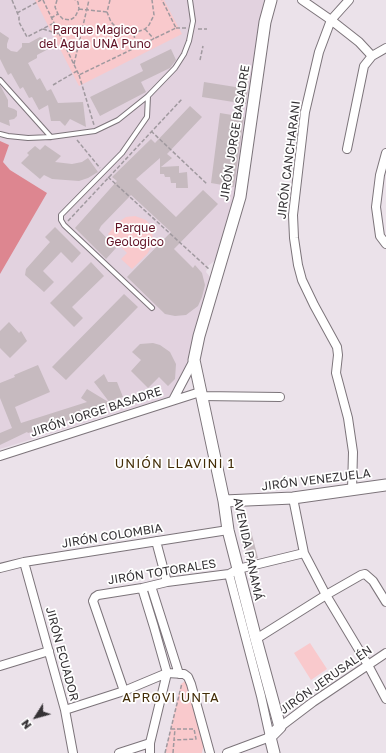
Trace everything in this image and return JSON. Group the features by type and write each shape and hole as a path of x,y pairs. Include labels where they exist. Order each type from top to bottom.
{"street":[{"name":"JIRÓN JORGE BASADRE","path":"194,360 216,274 240,197 265,22 271,0"},
{"path":"302,0 359,42 372,56"},
{"name":"JIRÓN CANCHARANI","path":"349,0 331,20 319,52 306,112 293,215 296,252 302,280 337,347 338,355 336,373 348,418 353,452 352,490"},
{"path":"347,150 364,66 372,56 386,48"},
{"path":"386,153 380,175 376,207 380,236 386,244"},
{"path":"173,400 194,360"},
{"name":"AVENIDA PANAMÁ","path":"194,360 200,394 224,501 233,571 274,753"},
{"name":"JIRÓN JORGE BASADRE","path":"0,456 173,400 200,394 280,397"},
{"name":"JIRÓN VENEZUELA","path":"224,501 293,498 386,485"},
{"path":"293,498 304,553 326,595 368,665 386,699"},
{"name":"JIRÓN COLOMBIA","path":"0,568 24,562 228,530"},
{"path":"156,541 167,582"},
{"name":"JIRÓN TOTORALES","path":"124,691 93,601 95,597 98,595 142,588 167,582 233,571 304,553"},
{"name":"JIRÓN ECUADOR","path":"24,562 65,710 71,752"},
{"name":"AVENIDA PANAMÁ","path":"233,571 256,639 280,727"},
{"path":"256,639 361,575 365,574 373,581 386,602"},
{"path":"151,586 182,678"},
{"path":"142,588 167,673 150,743 150,753"},
{"path":"0,666 49,651"},
{"name":"JIRÓN JERUSALÉN","path":"280,727 312,702 386,653"},
{"path":"65,710 124,691 167,673 182,678"},
{"path":"182,678 184,674 188,677 210,753"},
{"path":"227,753 270,737 280,727"},
{"path":"119,753 150,743"}],"lane":[{"path":"0,134 28,138 51,137 95,131 118,120 148,96 175,68 184,54 189,41 193,21 190,0"},
{"path":"0,80 51,137"},
{"path":"148,96 147,117 122,153 61,215 61,220 64,225 152,308"}],"path":[{"path":"12,0 19,22 27,37 54,23"},
{"path":"17,12 42,0 80,75 95,131"},
{"path":"57,0 55,8 58,14 63,19 70,20 76,17 79,9 78,2 75,0"},
{"path":"74,64 89,0"},
{"path":"110,0 107,12 111,22 119,30 134,33 145,29 149,25 154,15 153,0"},
{"path":"80,75 176,28 162,0"},
{"path":"79,9 86,11 107,12"},
{"path":"51,18 58,14"},
{"path":"43,29 60,34"},
{"path":"145,29 154,39"},
{"path":"134,33 136,48"},
{"path":"200,60 203,46"},
{"path":"53,85 78,71"},
{"path":"64,225 182,99"},
{"path":"151,131 207,184"},
{"path":"72,134 108,178 206,268 216,274"},
{"path":"165,753 182,678"},
{"path":"171,729 194,729 196,739 174,740"},
{"path":"173,753 175,729"}],"shaded area":[{"path":"0,0 264,0 238,188 217,259 208,266 206,272 211,278 178,394 0,449"},
{"path":"0,141 9,145 3,162 10,170 47,193 0,274"}],"green space":[{"name":"Parque Magico del Agua UNA Puno","path":"35,0 164,0 182,34 79,86"},
{"name":"Parque Geologico","path":"135,216 146,220 152,227 153,245 147,254 132,269 121,259 127,253 108,234 120,221 126,217"},
{"path":"310,643 327,669 311,680 294,653"},
{"path":"185,681 188,683 204,742 202,753 165,753 181,684"}],"building":[{"path":"0,32 9,38 7,48 11,51 17,52 22,47 22,43 29,43 40,37 56,45 37,55 37,58 28,63 37,80 40,78 47,91 51,89 58,103 83,102 86,127 70,119 65,126 60,121 51,121 48,105 39,110 32,97 29,98 23,87 20,89 11,73 8,75 0,59"},
{"path":"171,49 176,60 170,68 141,82 146,92 100,116 90,97 143,71 140,64"},
{"path":"204,82 248,89 246,104 202,97"},
{"path":"0,85 8,100 8,107 17,111 17,116 14,119 9,120 10,126 0,122"},
{"path":"190,106 202,117 167,154 172,158 161,167 179,166 179,173 187,172 188,188 176,188 176,183 171,183 170,177 165,177 164,174 160,174 160,158 136,179 176,217 203,190 218,204 174,249 193,268 195,265 202,273 205,285 198,306 186,315 175,316 165,314 127,277 171,232 131,195 101,226 99,230 116,248 106,259 75,228 117,181 112,177 151,139 155,143"},
{"path":"220,113 244,117 234,187 211,183"},
{"path":"45,145 61,156 55,162 72,164 82,162 88,158 98,172 79,181 52,179 44,175 40,179 21,163 29,155 27,153 35,146 40,150"},
{"path":"55,227 81,253 72,263 61,252 43,271 54,282 44,292 25,275 26,269 50,242 45,237"},
{"path":"91,262 104,276 72,307 83,318 74,327 50,303"},
{"path":"124,294 138,307 66,380 52,367"},
{"path":"9,322 19,333 21,331 27,341 10,358 0,348 0,331"},
{"path":"153,343 160,345 170,352 176,364 175,379 168,386 159,377 148,388 131,371 141,360 132,352 140,344"},
{"path":"38,365 50,392 15,407 21,423 87,402 81,398 87,389 110,403 105,409 103,415 80,409 82,416 28,433 27,432 0,445 0,433 12,428 0,398 0,383 15,377 14,375"},
{"path":"104,374 108,382 117,382 123,397 115,399 110,403 94,382"},
{"path":"251,531 258,558 249,561 242,533"}],"district":[{"name":"UNIÓN LLAVINI 1","path":"175,464"},
{"name":"APROVI UNTA","path":"171,698"}]}
